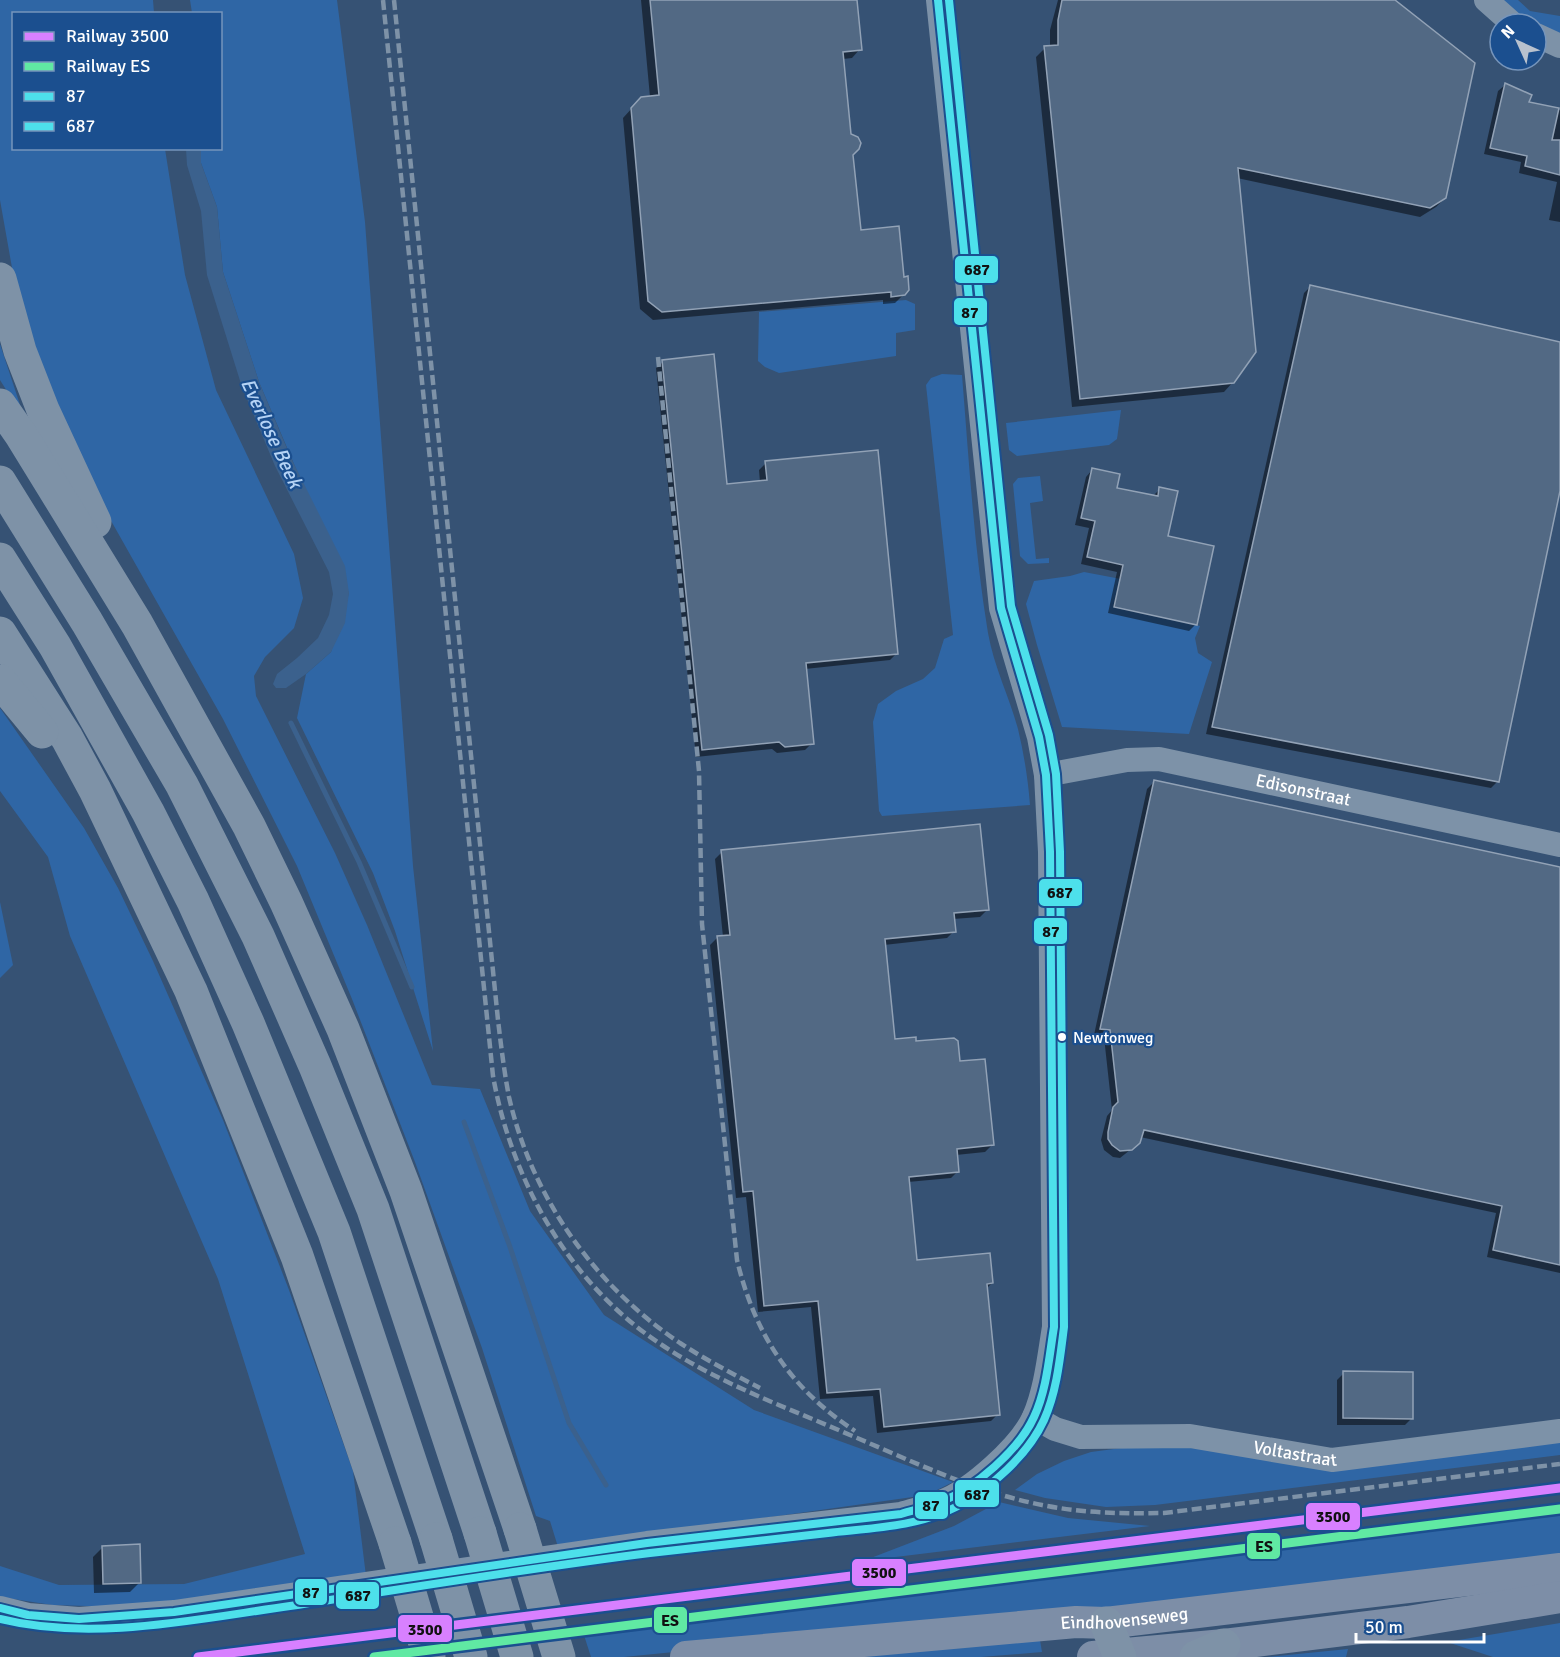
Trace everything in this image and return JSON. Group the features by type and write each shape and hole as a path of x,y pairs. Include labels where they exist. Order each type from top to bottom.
{"highway":[{"path":"0,279 20,351 43,410 90,509 137,624"},
{"path":"0,405 21,435 137,624 249,826 343,1029 406,1191 520,1529 559,1657"},
{"path":"0,482 87,622 182,785 258,936 315,1066 373,1209 480,1533 517,1657"},
{"path":"0,559 55,646 148,812 193,901 243,1013 334,1232 436,1539 471,1657"},
{"path":"0,633 67,738 95,790 191,991 297,1256 395,1543 429,1657"},
{"path":"0,681 34,722 129,860"},
{"path":"1105,1657 1106,1623"}],"main road":[{"name":"Eindhovenseweg","path":"686,1657 1076,1622 1106,1623 1560,1569"},
{"name":"Eindhovenseweg","path":"1105,1657 1210,1651 1560,1597"}],"street":[{"path":"0,1608 28,1615 79,1619 174,1612 647,1544 901,1514 942,1502 972,1485 1021,1438 1034,1417 1046,1378 1054,1327 1050,852 1046,775 1039,737 1001,608 938,0"},
{"path":"1486,0 1500,12"},
{"name":"Edisonstraat","path":"1046,775 1127,760 1159,759 1560,845"},
{"name":"Voltastraat","path":"1034,1417 1055,1429 1081,1437 1190,1436 1332,1460 1560,1431"}],"shaded area":[{"path":"0,0 153,0 154,12 12,12 12,150 165,150 185,275 216,390 294,554 303,598 294,628 265,657 254,676 256,696 335,853 432,1085 480,1089 530,1211 604,1315 754,1410 953,1482 927,1495 558,1547 550,1521 536,1516 482,1348 415,1162 352,999 297,866 223,719 101,503 55,415 14,279 0,200"},
{"path":"190,0 337,0 365,222 413,866 433,1051 395,931 373,873 297,718 306,674 331,652 349,593 259,382 223,272 217,207 201,163 201,150 222,150 222,12 192,12"},
{"path":"1501,0 1518,0 1530,11 1536,12 1516,12"},
{"path":"1548,14 1560,16 1560,38 1548,31"},
{"path":"906,300 915,304 915,330 896,333 896,356 779,373 758,361 759,312"},
{"path":"0,344 25,420 0,380"},
{"path":"942,374 962,375 975,537 988,633 1018,729 1026,767 1030,805 882,816 879,811 873,722 878,704 896,691 923,679 935,668 944,639 953,635 926,385 931,378"},
{"path":"1121,410 1117,439 1109,445 1017,456 1009,450 1006,423"},
{"path":"1040,476 1043,501 1030,503 1036,559 1049,558 1049,563 1028,564 1020,556 1013,484 1018,478"},
{"path":"1084,572 1121,579 1113,606 1200,626 1195,638 1198,653 1212,662 1189,734 1062,727 1026,604 1034,581"},
{"path":"0,708 84,828 118,888 223,1120 289,1290 353,1471 366,1576 122,1607 52,1605 0,1597 0,1566 59,1585 184,1584 305,1554 218,1279 70,936 48,857 0,791"},
{"path":"0,902 13,965 0,978"},
{"path":"1560,1438 1560,1455 1155,1505 1106,1507 1045,1498 1015,1490 1037,1474 1064,1461 1091,1452 1129,1447 1165,1446 1254,1453"},
{"path":"999,1502 1068,1518 1150,1526 863,1561 954,1526"},
{"path":"1560,1513 1560,1556 1279,1592 624,1657 591,1657 582,1629"},
{"path":"1560,1623 1560,1657 1493,1657 1447,1642"},
{"path":"1039,1634 1042,1652 981,1657 761,1657"},
{"path":"1348,1649 1346,1657 1267,1657"}],"water":[{"name":"Everlose Beek","path":"186,150 201,150 201,163 217,207 223,272 259,382 291,458 345,566 349,593 345,623 331,652 286,688 276,688 273,684 277,674 318,638 329,615 333,594 329,572 275,466 242,387 207,275 201,211 187,165"}],"building":[{"path":"650,0 857,0 862,50 843,52 851,134 858,137 861,143 853,155 861,230 899,226 904,277 908,276 909,290 905,295 891,297 891,292 662,312 648,301 631,108 641,97 659,95"},
{"path":"1062,0 1395,0 1475,63 1446,198 1430,208 1238,168 1256,352 1234,383 1080,399 1044,46 1058,45 1058,20"},
{"path":"1505,83 1532,95 1529,102 1559,108 1552,140 1560,140 1560,175 1525,166 1527,156 1490,148"},
{"path":"1310,285 1560,342 1560,491 1499,782 1212,727"},
{"path":"714,354 727,484 767,480 765,461 878,450 898,654 806,663 814,744 785,747 779,742 702,750 662,360"},
{"path":"1092,468 1120,474 1117,488 1158,496 1159,487 1178,491 1168,536 1214,546 1197,625 1114,607 1123,565 1087,557 1095,521 1081,518"},
{"path":"1154,780 1560,867 1560,1265 1493,1250 1502,1206 1144,1130 1140,1143 1132,1150 1120,1151 1112,1145 1108,1139 1108,1132 1113,1107 1118,1102 1110,1030 1100,1029"},
{"path":"980,824 989,910 954,913 956,932 885,939 895,1039 916,1037 916,1041 954,1038 958,1041 960,1061 985,1059 994,1145 957,1149 959,1172 909,1177 917,1260 990,1253 993,1283 987,1284 1000,1415 884,1427 880,1389 827,1393 818,1301 764,1306 753,1191 743,1192 717,936 730,935 721,850"},
{"path":"1343,1371 1413,1372 1413,1419 1343,1418"},
{"path":"140,1544 141,1583 103,1584 102,1546"}],"waterway":[{"path":"291,723 359,862 412,987"},
{"path":"464,1122 510,1247 569,1423 606,1485"}],"railway":[{"path":"383,0 493,1076 514,1154 550,1228 573,1261 599,1293 629,1321 662,1345 707,1372 944,1475 992,1492 1042,1505 1102,1512 1164,1513 1560,1464"},
{"path":"394,0 498,1020 509,1097 519,1134 533,1170 571,1236 595,1267 621,1295 680,1343 760,1388"},
{"path":"658,357 699,771 702,924 737,1260 754,1312 779,1358 812,1397 855,1431"}],"rail line":[{"name":"3500","path":"198,1657 1560,1488"},
{"name":"ES","path":"374,1657 1560,1509"}],"transit line":[{"name":"87","path":"0,1608 28,1615 79,1619 174,1612 647,1543 901,1514 941,1502 968,1487 995,1467 1027,1430 1042,1395 1054,1327 1050,852 1046,775 1039,737 1001,608 938,0"},
{"name":"687","path":"0,1619 35,1626 71,1628 145,1626 672,1550 894,1526 941,1514 969,1500 1007,1470 1037,1433 1052,1398 1064,1327 1060,852 1056,774 1049,735 1011,606 949,0"}],"place":[{"name":"Newtonweg","path":"1062,1037"}]}
